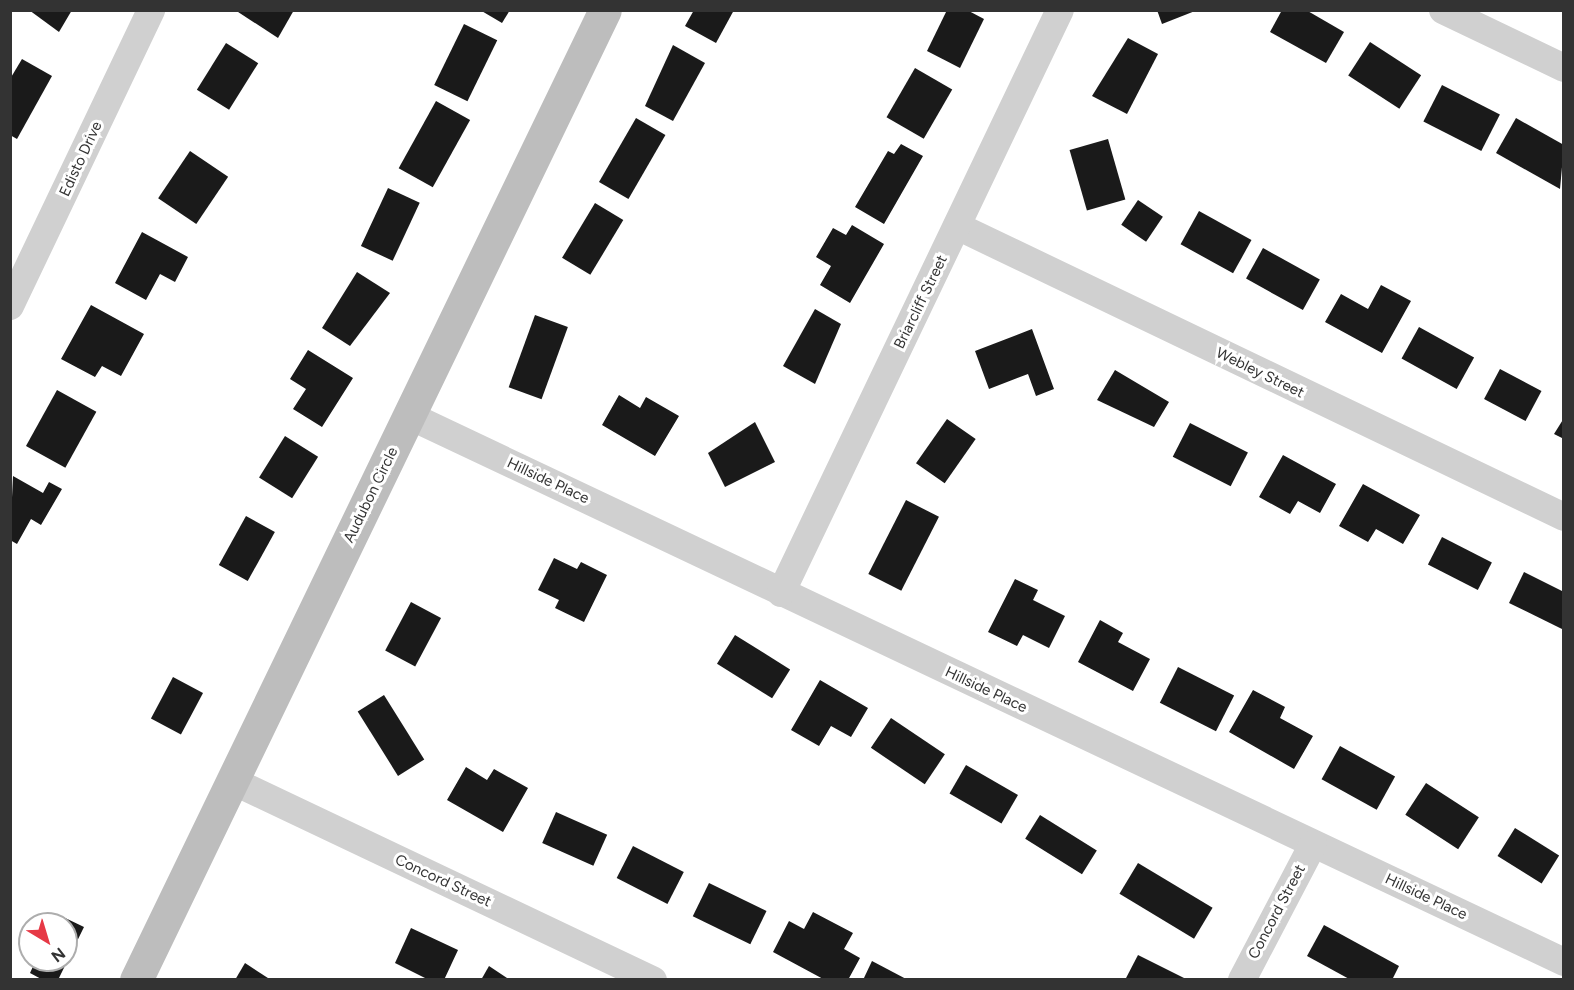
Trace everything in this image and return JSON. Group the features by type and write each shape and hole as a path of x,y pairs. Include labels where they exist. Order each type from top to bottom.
{"street":[{"name":"Edisto Drive","path":"10,306 152,10"},
{"name":"Audubon Circle","path":"136,980 604,10"},
{"name":"Briarcliff Street","path":"781,593 1060,10"},
{"path":"1443,10 1563,68"},
{"name":"Webley Street","path":"957,226 1563,517"},
{"name":"Hillside Place","path":"410,416 1563,963"},
{"name":"Concord Street","path":"233,781 653,980"},
{"name":"Concord Street","path":"1242,980 1313,844"}],"building":[{"path":"29,10 72,10 59,32"},
{"path":"235,10 294,10 278,38"},
{"path":"480,10 510,10 502,23"},
{"path":"694,10 734,10 716,43 685,26"},
{"path":"947,10 967,10 984,19 960,68 927,51"},
{"path":"1157,10 1195,10 1195,11 1162,24"},
{"path":"1282,10 1306,10 1344,32 1326,63 1270,32"},
{"path":"464,24 497,40 467,101 434,85"},
{"path":"1128,38 1158,54 1127,114 1092,96"},
{"path":"1370,42 1421,75 1399,109 1348,76"},
{"path":"226,43 258,63 229,110 197,90"},
{"path":"673,45 705,63 673,121 645,106"},
{"path":"22,59 52,76 17,139 10,135 10,79"},
{"path":"915,68 952,90 924,139 886,117"},
{"path":"1442,85 1500,115 1481,151 1423,122"},
{"path":"436,101 470,120 433,187 399,168"},
{"path":"636,118 665,135 628,199 599,182"},
{"path":"1516,118 1564,145 1560,189 1496,153"},
{"path":"1108,139 1125,200 1087,211 1070,150"},
{"path":"901,144 923,156 884,224 855,207 888,151 894,154"},
{"path":"190,151 228,177 196,224 158,198"},
{"path":"388,188 420,203 393,261 361,246"},
{"path":"1138,200 1163,217 1146,242 1121,225"},
{"path":"595,203 623,220 590,275 562,258"},
{"path":"1199,211 1251,240 1233,273 1181,244"},
{"path":"852,225 884,244 850,303 820,285 831,266 816,257 833,228 846,235"},
{"path":"142,232 188,257 175,282 160,274 146,300 115,283"},
{"path":"1263,248 1320,280 1303,310 1246,279"},
{"path":"357,272 390,293 350,346 322,328"},
{"path":"1381,285 1411,301 1382,353 1325,322 1341,294 1368,309"},
{"path":"91,305 144,334 121,376 102,366 95,377 61,359"},
{"path":"815,309 841,324 815,384 783,366"},
{"path":"535,315 568,327 542,399 509,387"},
{"path":"1419,327 1474,358 1457,389 1402,358"},
{"path":"1032,329 1054,389 1036,396 1028,374 989,389 975,351"},
{"path":"308,350 353,378 322,427 293,409 306,389 290,379"},
{"path":"1500,369 1541,391 1526,421 1484,399"},
{"path":"1115,370 1169,402 1154,427 1097,400"},
{"path":"57,390 96,412 65,468 26,446"},
{"path":"619,395 640,408 646,397 679,416 655,456 602,425"},
{"path":"1564,418 1564,439 1554,434"},
{"path":"947,419 976,439 945,483 916,463"},
{"path":"755,422 775,462 725,487 708,453"},
{"path":"1190,423 1248,453 1231,486 1173,457"},
{"path":"285,436 318,457 292,498 259,478"},
{"path":"1283,455 1336,484 1320,513 1298,501 1290,514 1259,497"},
{"path":"13,476 43,493 49,482 62,489 41,525 31,519 17,544 10,540"},
{"path":"1363,484 1420,515 1403,544 1376,529 1368,542 1339,526"},
{"path":"906,500 939,517 901,591 868,574"},
{"path":"246,516 275,532 248,581 219,565"},
{"path":"1442,537 1492,562 1478,590 1428,565"},
{"path":"554,558 577,569 581,562 607,575 584,622 555,608 559,600 538,590"},
{"path":"1524,572 1564,592 1564,630 1509,603"},
{"path":"1015,579 1038,590 1033,600 1065,616 1049,648 1023,635 1017,646 988,632"},
{"path":"411,602 441,618 415,667 385,651"},
{"path":"1100,620 1123,633 1118,642 1150,659 1133,691 1078,662"},
{"path":"735,635 790,669 772,698 717,664"},
{"path":"1178,667 1234,696 1216,731 1160,703"},
{"path":"173,677 203,693 181,734 151,718"},
{"path":"820,680 868,708 851,737 831,726 819,746 791,730"},
{"path":"1253,690 1285,707 1280,718 1313,736 1294,769 1229,732"},
{"path":"384,695 424,759 398,776 358,711"},
{"path":"891,718 945,754 925,784 871,748"},
{"path":"1340,746 1395,777 1377,810 1322,779"},
{"path":"966,765 1018,795 1001,824 950,794"},
{"path":"466,767 487,780 494,769 528,788 503,832 447,800"},
{"path":"1426,783 1479,817 1458,849 1405,815"},
{"path":"556,812 607,835 593,866 542,843"},
{"path":"1040,815 1097,851 1082,874 1025,839"},
{"path":"1515,828 1559,856 1542,884 1498,856"},
{"path":"633,846 684,872 667,904 617,878"},
{"path":"1138,863 1213,908 1194,939 1119,894"},
{"path":"709,883 767,911 750,944 693,916"},
{"path":"813,912 853,933 844,949 860,958 848,980 825,980 773,952 789,921 804,929"},
{"path":"78,924 84,927 78,939"},
{"path":"1324,925 1399,966 1392,980 1351,980 1307,956"},
{"path":"411,928 458,950 444,980 429,980 395,963"},
{"path":"1138,955 1188,980 1125,980"},
{"path":"872,961 908,980 863,980"},
{"path":"245,963 271,980 235,980"},
{"path":"489,966 510,980 481,980"},
{"path":"62,972 58,980 43,980 30,973"}]}
